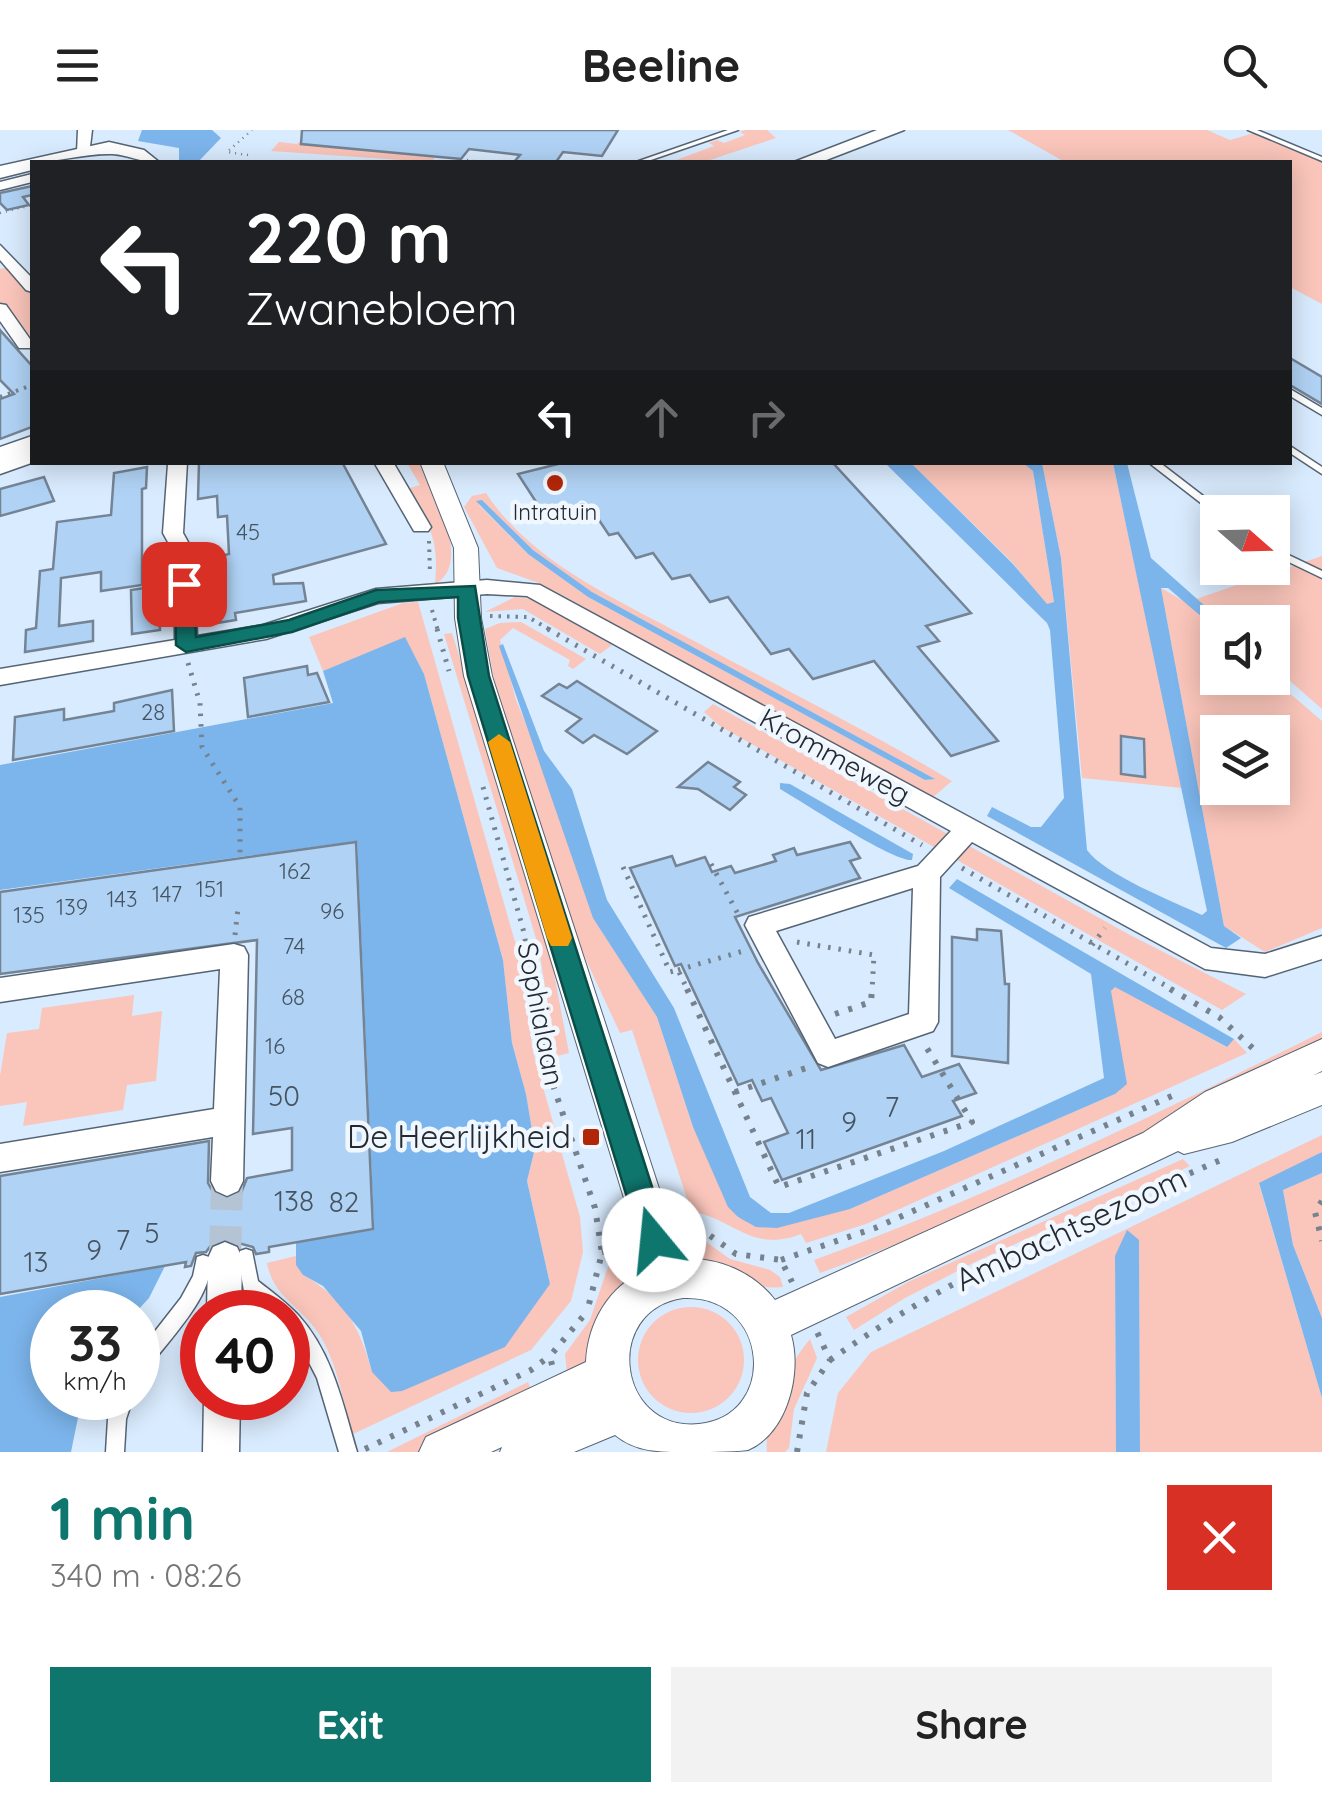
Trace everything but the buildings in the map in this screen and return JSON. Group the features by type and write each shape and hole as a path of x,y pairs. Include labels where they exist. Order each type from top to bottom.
{"main road":[{"path":"805,160 867,130"},
{"path":"807,160 895,130"},
{"path":"48,160 118,148 147,160"},
{"path":"84,152 116,160"},
{"path":"0,172 30,164"},
{"path":"0,466 30,455"}],"street":[{"path":"84,152 85,130"},
{"path":"0,186 30,178"},
{"path":"3,257 30,285"},
{"path":"0,309 29,342 0,352"},
{"path":"0,454 30,443"},
{"path":"178,465 174,532 184,553 186,645"},
{"path":"385,465 421,527"},
{"path":"0,677 292,626 376,596 429,592 468,604 466,548 432,465"},
{"name":"Krommeweg","path":"468,604 512,587 543,595 1205,958 1248,969 1280,966 1322,947"},
{"name":"Sophialaan","path":"468,604 478,676 669,1279"},
{"path":"935,866 923,1022 828,1054 758,924 935,866 968,830"},
{"path":"0,990 234,955 226,1181"},
{"name":"Ambachtsezoom","path":"767,1326 1156,1144 1218,1104 1322,1054"},
{"name":"Ambachtsezoom","path":"1156,1144 1232,1124 1322,1088"},
{"path":"0,1158 227,1121"},
{"path":"224,1290 225,1259"},
{"path":"699,1277 725,1285 748,1300 767,1326 774,1362 770,1389 758,1413 730,1446 678,1446 646,1433 616,1391 612,1335 625,1309 646,1290 669,1279 699,1277"},
{"path":"441,1452 564,1397 616,1391"},
{"path":"522,1452 616,1391"},
{"path":"221,1452 222,1420"}],"lane":[{"path":"646,160 735,130"},
{"path":"1250,130 1322,160"},
{"path":"1292,393 1322,412"},
{"path":"1292,451 1322,471"},
{"path":"1156,465 1200,497"},
{"path":"1304,566 1322,558"},
{"path":"1290,559 1322,575"},
{"path":"160,1338 203,1276 225,1259 302,1328 321,1362 348,1452"},
{"path":"115,1452 117,1420"}],"path":[{"path":"248,156 227,152 252,130"},
{"path":"0,213 30,206"},
{"path":"0,397 30,386"},
{"path":"421,527 431,551 429,592"},
{"name":"Krommeweg","path":"454,686 433,620 468,604 528,617 935,866 1219,1017 1259,1054 1244,1062"},
{"path":"186,645 202,714 202,747 240,806 240,858"},
{"name":"Sophialaan","path":"480,779 524,929 553,1085 595,1208 602,1253 586,1312 550,1356"},
{"path":"712,864 747,930"},
{"path":"623,867 670,972 678,970 779,1187 972,1122 913,1025"},
{"path":"235,938 238,908"},
{"path":"781,1260 875,1228 1178,1093"},
{"name":"Ambachtsezoom","path":"830,1360 884,1322 976,1270 1228,1156"},
{"path":"1322,1200 1315,1212 1322,1241"},
{"path":"359,1452 531,1370 550,1356 564,1397"}],"shaded area":[{"path":"311,130 323,146 422,156 431,145 444,147 433,160 271,151 279,142 297,144"},
{"path":"767,130 776,138 710,160 676,160 714,146 709,143 717,140 724,143 745,135 740,132"},
{"path":"1008,130 1207,130 1230,140 1254,133 1322,161 1322,304 1292,288 1292,160 1061,160"},
{"path":"8,267 30,292 30,339 0,302 0,269"},
{"path":"408,465 421,465 447,526 451,561 446,574 435,584 434,544 407,489 420,485"},
{"path":"913,465 1026,465 1033,471 1054,602 1047,605 1013,563"},
{"path":"1042,465 1113,465 1182,788 1082,778 1061,558"},
{"path":"486,493 528,541 582,579 952,781 932,798 539,583 497,568 464,507 472,496","holes":["482,500 533,550 592,592 935,779 925,780 588,597 528,554 479,505"]},
{"path":"1322,556 1322,709 1290,681 1290,605 1203,605 1196,599 1237,585 1290,585 1290,567"},
{"path":"1161,588 1200,615 1200,695 1290,693 1322,721 1322,928 1265,952 1224,926 1201,805 1290,805 1290,715 1200,715 1200,797"},
{"path":"515,597 531,599 612,645 600,654 523,609 485,612"},
{"path":"418,602 519,956 533,1052 580,1217 583,1252 571,1301 531,1350 353,1434 327,1348 310,1323 310,1290 279,1290 267,1263 296,1256 303,1275 330,1294 349,1316 372,1372 550,1284 527,1181 535,1148 512,1043 503,960 424,674 405,638 323,671 309,637 403,603"},
{"path":"521,622 586,659 573,669 568,666 570,660 513,628 500,640 516,700 538,753 593,917 657,1017 693,1127 738,1218 850,1209 1115,1094 1111,991 1115,986 1226,1047 1234,1039 1247,1053 866,1224 806,1243 801,1234 769,1240 756,1237 691,1211 632,1030 620,1033 574,934 498,703 485,629 500,623"},
{"path":"452,633 548,942 569,1053 557,1056 538,945 444,634"},
{"path":"713,704 1130,935 1246,994 1222,1010 720,726 704,712"},
{"path":"134,995 132,1016 162,1011 156,1081 127,1085 123,1110 23,1126 27,1102 0,1106 7,1033 39,1029 42,1008"},
{"path":"1322,1032 1322,1048 1137,1138 948,1223 820,1273 814,1260 1008,1182"},
{"path":"1322,1135 1322,1152 1259,1184 1322,1398 1322,1452 1140,1452 1139,1240 1115,1256 1116,1452 826,1452 838,1393 871,1352"},
{"path":"1183,1159 1190,1166 977,1261 854,1330 846,1317 910,1281"},
{"path":"1322,1173 1322,1318 1293,1245 1283,1190"},
{"path":"702,1239 730,1259 770,1270 780,1277 783,1287 756,1285 729,1276 695,1251 686,1241"},
{"path":"631,1255 629,1283 591,1359 568,1382 565,1354 590,1320 609,1264"},
{"path":"691,1307 711,1311 729,1322 740,1340 744,1360 740,1380 729,1398 711,1409 691,1413 671,1409 653,1398 642,1380 638,1360 642,1340 653,1322 671,1311"},
{"path":"810,1339 817,1358 794,1409 789,1448 785,1452 767,1452 769,1422 778,1392"},
{"path":"528,1382 535,1401 420,1452 387,1452"}],"water":[{"path":"142,130 212,130 221,138 200,160 179,160 179,148 138,141"},
{"path":"887,465 913,465 1013,564 1047,604 1054,602 1033,471 1026,465 1042,465 1061,558 1087,850 1123,878 1202,915 1207,911 1113,465 1128,465 1151,558 1204,605 1200,605 1200,615 1168,588 1161,588 1224,926 1241,938 1226,948 987,816 992,807 1031,827 1041,827 1064,798 1050,630"},
{"path":"482,500 533,550 592,592 935,779 925,780 588,597 528,554 476,501"},
{"path":"405,637 424,674 503,960 512,1043 535,1148 527,1181 550,1284 505,1347 402,1391 391,1392 372,1372 361,1331 323,1286 303,1275 296,1265 296,1243 374,1229 357,841 0,890 0,765 333,703 323,671"},
{"path":"503,644 544,751 572,789 607,900 674,1008 750,1197 771,1213 789,1213 944,1151 1104,1078 1091,974 949,888 957,879 1234,1039 1227,1047 1115,987 1111,991 1127,1084 1115,1094 850,1209 777,1228 756,1227 728,1207 693,1127 657,1017 593,918 499,646"},
{"path":"780,783 790,784 913,854 912,860 887,852 848,830 780,789"},
{"path":"1322,1152 1322,1173 1283,1190 1293,1245 1322,1318 1322,1398 1259,1183"},
{"path":"1127,1230 1139,1240 1140,1452 1116,1452 1115,1256"},
{"path":"165,1266 153,1290 37,1290"},
{"path":"30,1291 30,1420 78,1420 71,1452 0,1452 0,1297"}],"tunnel":[{"path":"225,1258 227,1181"}],"slow traffic":[{"path":"499,742 560,938"}],"place":[{"name":"Intratuin","path":"555,483"},
{"name":"De Heerlijkheid","path":"591,1137"}],"route":[{"path":"184,584 186,645 292,626 376,596 468,590 471,644 478,676 654,1240"}]}
